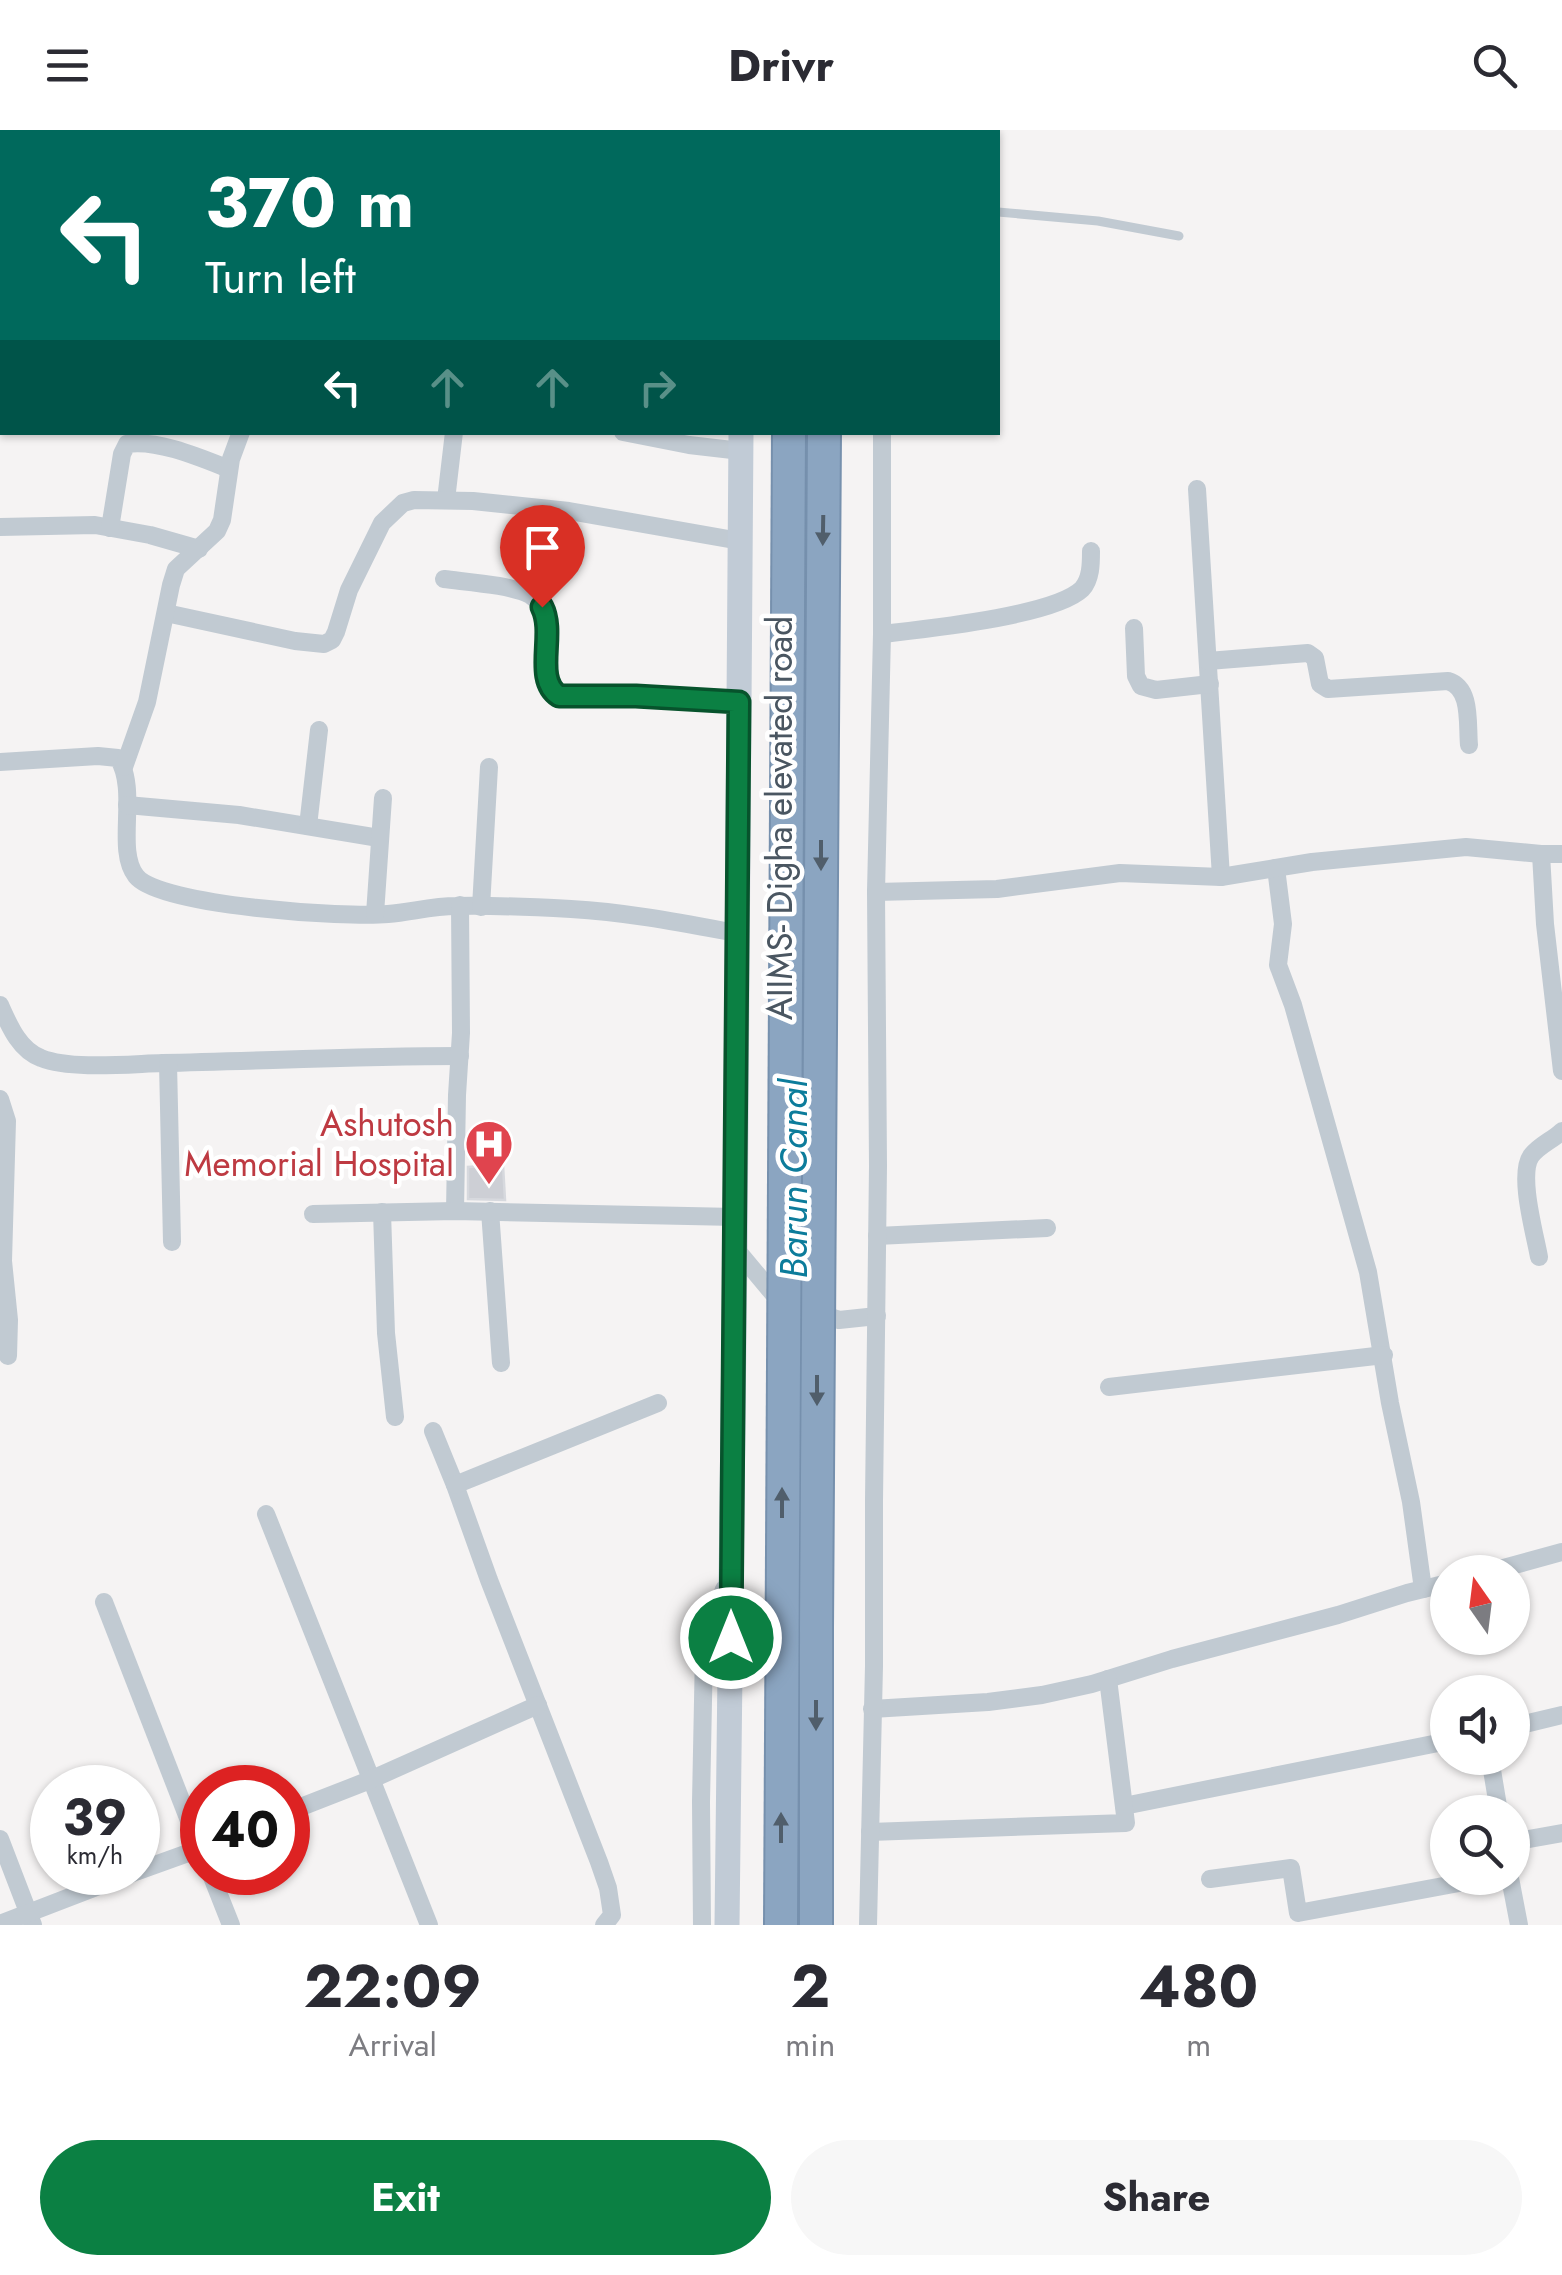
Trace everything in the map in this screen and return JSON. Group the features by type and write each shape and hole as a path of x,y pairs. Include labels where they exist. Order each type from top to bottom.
{"highway":[{"name":"AIIMS- Digha elevated road","path":"781,1925 788,435"},
{"name":"AIIMS- Digha elevated road","path":"816,1925 824,435"}],"street":[{"path":"124,767 147,702 176,569 217,531 240,435"},
{"path":"446,500 454,435"},
{"path":"638,435 689,445 741,442 728,1925"},
{"path":"868,1925 874,1666 876,892 882,435"},
{"path":"110,528 124,448 132,442 166,440 230,468"},
{"path":"1196,490 1221,877"},
{"path":"166,613 324,644 336,632 349,590 382,523 403,504 414,500 569,510 740,542"},
{"path":"0,527 66,524 110,528 198,549"},
{"path":"882,634 998,618 1060,602 1086,584 1091,552"},
{"path":"444,579 516,590 536,600 549,628 548,685 559,696 739,702"},
{"path":"1134,628 1136,676 1141,686 1156,690 1210,684"},
{"path":"1208,660 1308,653 1315,658 1320,684 1328,688 1456,683 1465,700 1469,744"},
{"path":"308,826 320,730"},
{"path":"0,762 118,758 127,780 128,856 132,871 149,887 209,901 313,914 375,914 433,906 574,910 736,933"},
{"path":"481,906 488,767"},
{"path":"375,914 382,798"},
{"path":"128,805 239,815 380,838"},
{"path":"876,892 997,889 1120,873 1221,877 1466,846 1562,854"},
{"path":"1541,854 1562,1071"},
{"path":"1276,868 1283,924 1278,965 1294,1005 1365,1256 1424,1589"},
{"path":"455,1211 462,985 460,906"},
{"path":"0,1005 24,1048 38,1058 57,1063 460,1056"},
{"path":"168,1063 172,1242"},
{"path":"0,1099 8,1121 3,1261 8,1356"},
{"path":"1540,1257 1526,1167 1530,1156 1562,1131"},
{"path":"313,1214 455,1211 736,1217"},
{"path":"382,1212 386,1333 395,1416"},
{"path":"490,1212 501,1364"},
{"path":"877,1236 1046,1228"},
{"path":"736,1248 776,1298 839,1320 876,1316"},
{"path":"1109,1387 1384,1354"},
{"path":"455,1484 658,1404"},
{"path":"433,1431 608,1888 612,1915 604,1925"},
{"path":"266,1514 429,1925"},
{"path":"1530,1561 1562,1552"},
{"path":"702,1925 704,1651 732,1566"},
{"path":"872,1709 1042,1695 1430,1588"},
{"path":"104,1602 180,1794"},
{"path":"870,1832 1126,1823 1108,1679"},
{"path":"310,1803 538,1705"},
{"path":"1530,1723 1562,1716"},
{"path":"1124,1806 1430,1745"},
{"path":"1530,1839 1562,1834"},
{"path":"0,1839 31,1919"},
{"path":"1210,1880 1291,1868 1298,1913 1430,1888"},
{"path":"0,1924 31,1919 85,1895"},
{"path":"219,1895 231,1925"},
{"path":"1513,1895 1519,1925"}],"lane":[{"path":"1000,212 1083,219 1180,236"}],"building":[{"path":"503,1165 505,1200 468,1199 468,1167"}],"place":[{"name":"Ashutosh Memorial Hospital","path":"489,1186"}],"route":[{"path":"542,607 549,628 548,685 559,696 739,702 731,1638"}],"water label":[{"name":"Barun Canal","path":"794,1179"}]}
